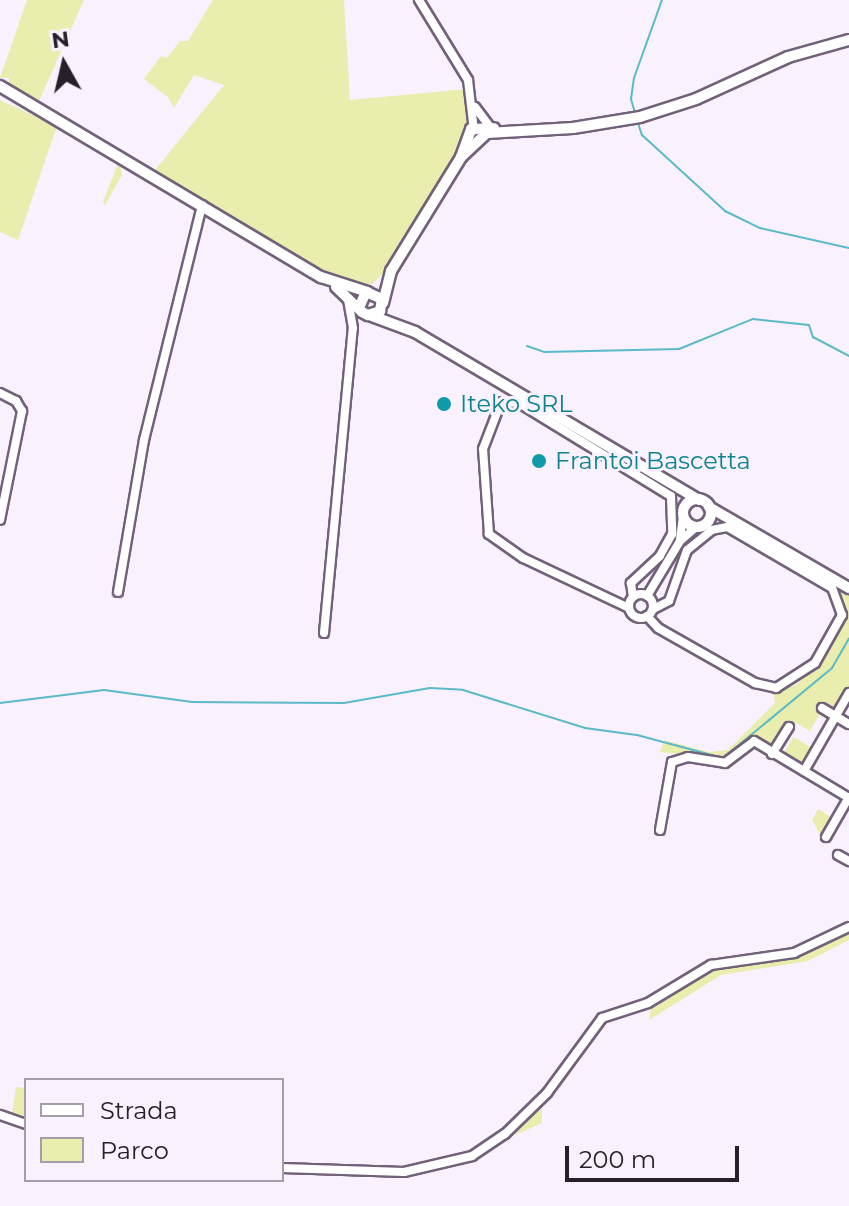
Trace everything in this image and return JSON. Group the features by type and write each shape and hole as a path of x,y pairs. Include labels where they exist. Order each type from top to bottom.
{"main road":[{"path":"363,303 391,271 461,157 471,129 573,128 636,118 696,99 788,57 849,40"},
{"path":"0,86 363,303 382,301 415,332"},
{"path":"461,157 489,130"},
{"path":"382,301 391,271"},
{"path":"329,281 342,292 849,588"},
{"path":"363,303 382,301"},
{"path":"673,484 684,511 700,526 737,523"},
{"path":"684,511 699,500"},
{"path":"700,526 709,507"}],"street":[{"path":"419,0 462,66 474,103 489,130"},
{"path":"471,129 474,103"},
{"path":"118,592 144,440 202,205"},
{"path":"353,328 363,303"},
{"path":"324,633 353,328 363,303"},
{"path":"0,393 16,401 22,411 0,520"},
{"path":"629,608 633,597 631,583 660,556 672,534 671,496 519,403 501,402 483,449 489,534 523,558 629,608 636,617 650,612 669,601 680,560 696,540 727,527 832,588 842,615 815,663 776,688 755,683 658,628 650,612 647,596 680,541 700,526"},
{"path":"680,541 684,511"},
{"path":"633,597 647,596"},
{"path":"804,771 849,693"},
{"path":"822,708 849,724"},
{"path":"772,754 789,727"},
{"path":"660,830 672,762 688,757 725,763 758,740 772,754 849,798 826,837"},
{"path":"838,855 849,861"},
{"path":"284,1168 404,1172 472,1156 505,1134 547,1093 602,1018 648,1003 711,965 794,953 849,927"},
{"path":"0,1115 24,1123"}],"green space":[{"path":"27,0 84,0 39,101 9,84 9,78 0,78"},
{"path":"213,0 344,0 350,100 467,89 468,118 459,149 388,269 372,284 354,286 337,279 155,170 224,85 194,75 174,108 168,97 144,79 161,56 167,58 180,41 188,41"},
{"path":"0,100 57,126 18,240 0,232"},
{"path":"119,161 122,175 105,205 103,202"},
{"path":"838,585 849,592 849,689 835,712 817,708 821,712 810,731 791,720 771,751 757,738 726,760 660,752 664,740 709,752 728,750 775,703 773,692 794,686 814,670 843,624 845,603"},
{"path":"793,737 813,748 803,766 783,754"},
{"path":"818,809 832,818 821,837 812,820"},
{"path":"849,931 849,940 808,961 721,975 649,1020 652,1005 713,967 796,956"},
{"path":"584,1047 568,1077 542,1107 542,1123 515,1135"},
{"path":"16,1087 24,1088 24,1116 12,1114"}],"waterway":[{"path":"635,113 631,99 634,78 662,0"},
{"path":"638,123 642,135 725,211 760,228 849,248"},
{"path":"527,346 544,352 679,349 753,319 809,325 813,337 849,356"},
{"path":"0,703 104,690 192,702 344,703 430,688 463,690 585,728 637,735 723,758 832,668 849,638"}],"place":[{"name":"Iteko SRL","path":"444,404"},
{"name":"Frantoi Bascetta","path":"539,461"}]}
